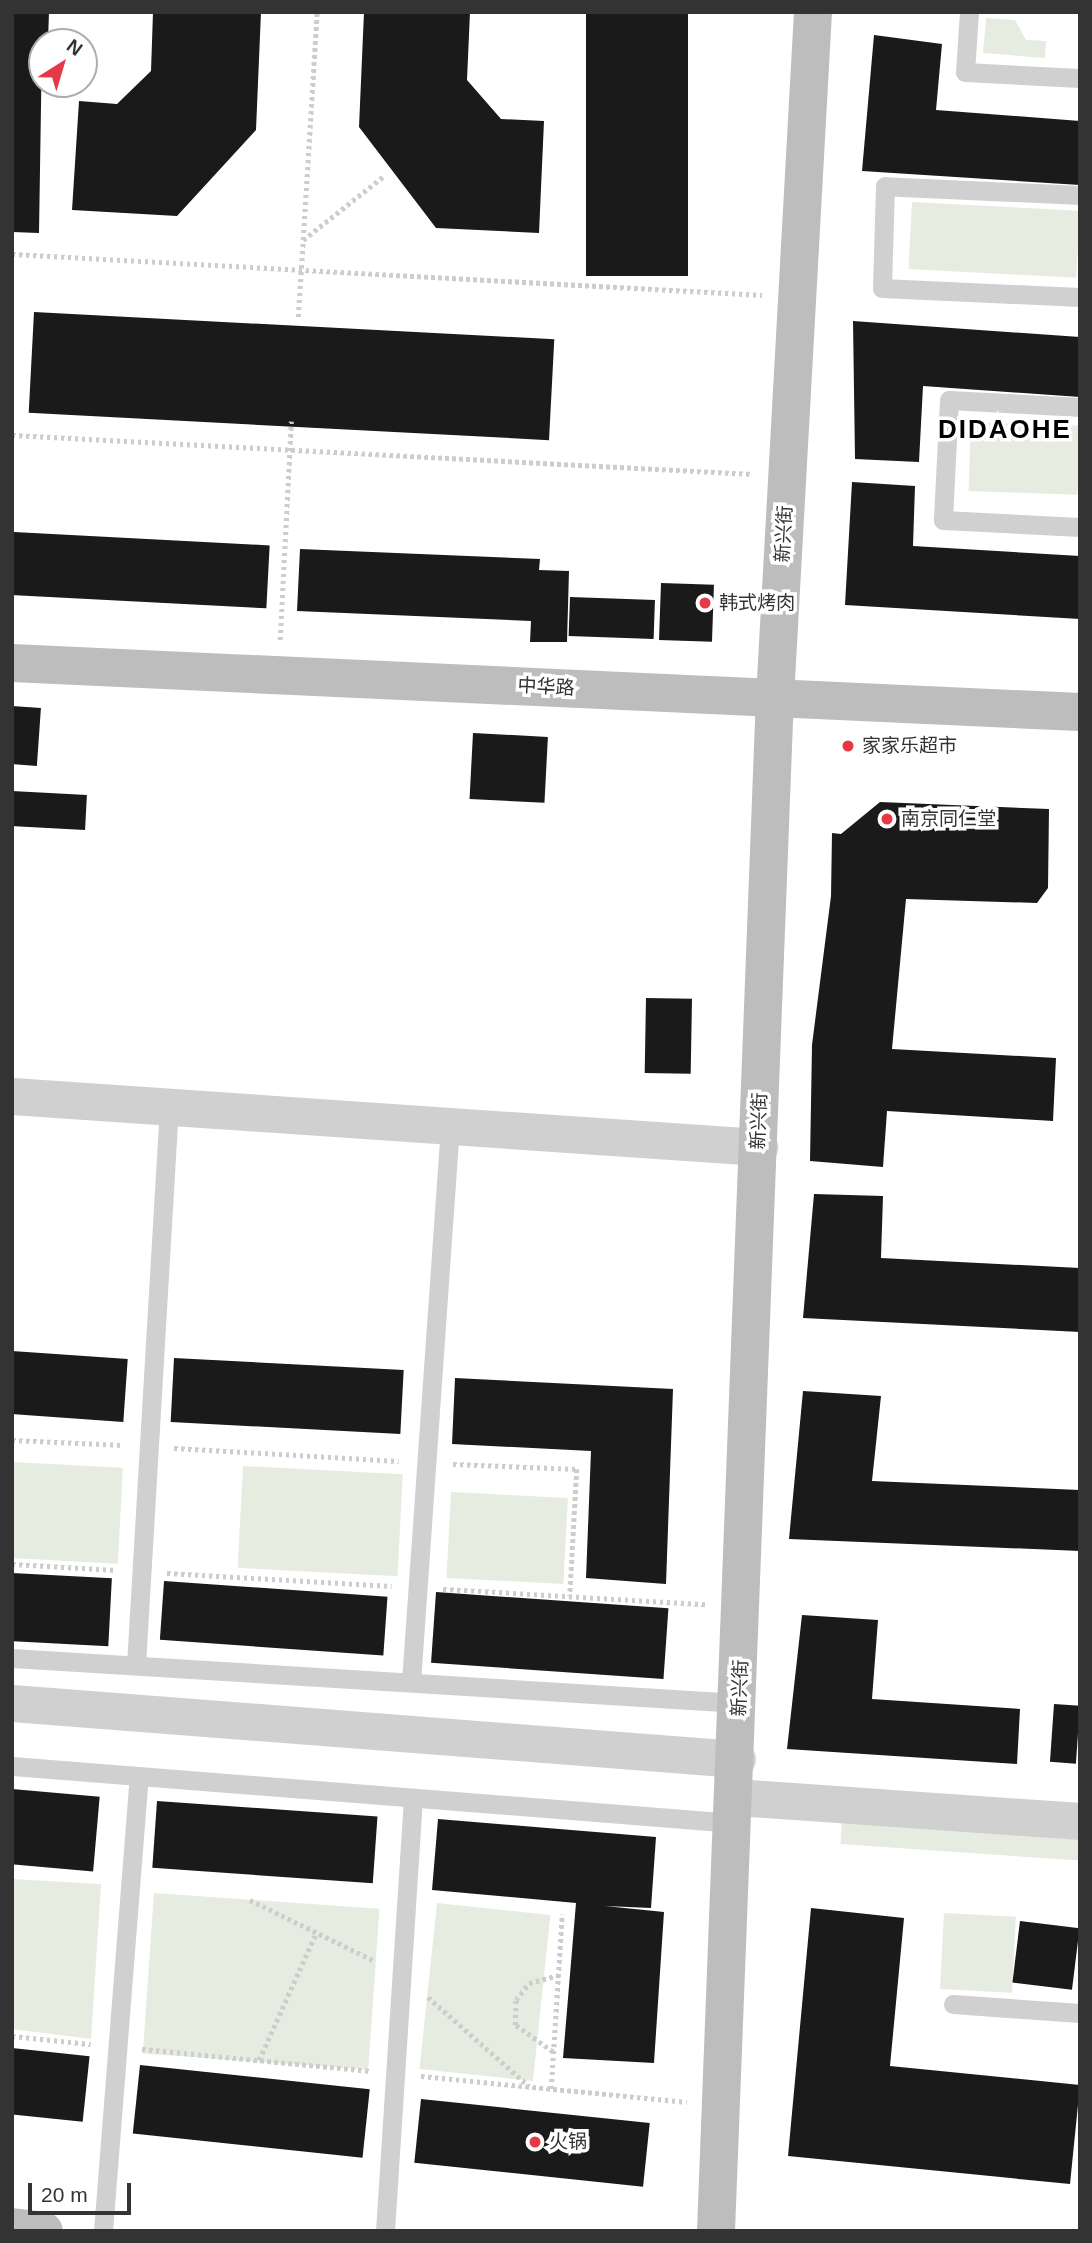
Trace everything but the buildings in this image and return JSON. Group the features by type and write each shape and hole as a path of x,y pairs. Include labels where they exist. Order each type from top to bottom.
{"street":[{"name":"新兴街","path":"716,2231 737,1759 775,698 813,12"},
{"name":"中华路","path":"12,663 1080,712"},
{"path":"12,1096 759,1147"},
{"path":"12,1703 737,1759"},
{"path":"735,1810 1080,1821"},
{"path":"12,2227 44,2231"}],"lane":[{"path":"969,12 965,72 1080,78"},
{"path":"1080,195 884,186 882,288 1080,297"},
{"path":"1080,407 948,400 943,520 1080,527"},
{"path":"136,1665 169,1107"},
{"path":"411,1682 450,1126"},
{"path":"12,1658 739,1703"},
{"path":"12,1766 413,1797 735,1810"},
{"path":"103,2231 139,1776"},
{"path":"385,2231 413,1797"},
{"path":"953,2004 1080,2012"}],"path":[{"path":"298,317 317,12"},
{"path":"303,240 385,175"},
{"path":"12,254 798,297"},
{"path":"278,675 291,421"},
{"path":"12,435 788,476"},
{"path":"12,1440 577,1469 570,1596"},
{"path":"12,1564 742,1606"},
{"path":"551,2089 562,1914"},
{"path":"259,2060 316,1933"},
{"path":"553,2052 515,2025 516,2000 529,1983 558,1975"}],"shaded area":[{"path":"986,18 1015,20 1026,40 1046,41 1045,58 983,53"},
{"path":"912,202 1080,211 1076,278 908,269"},
{"path":"971,422 1080,426 1078,495 969,491"},
{"path":"12,1462 123,1468 118,1564 12,1558"},
{"path":"243,1466 403,1474 397,1576 238,1568"},
{"path":"451,1492 568,1498 563,1584 446,1578"},
{"path":"842,1822 1080,1839 1079,1861 840,1844"},
{"path":"12,1879 101,1884 91,2039 12,2029"},
{"path":"154,1893 379,1909 368,2069 143,2054"},
{"path":"437,1903 550,1915 533,2081 420,2069"},
{"path":"944,1913 1016,1917 1012,1993 940,1989"}],"place":[{"name":"韩式烤肉","path":"705,603"},
{"name":"家家乐超市","path":"848,746"},
{"name":"南京同仁堂","path":"887,819"},
{"name":"火锅","path":"535,2142"}],"district":[{"name":"DIDAOHE","path":"1005,430"}]}
